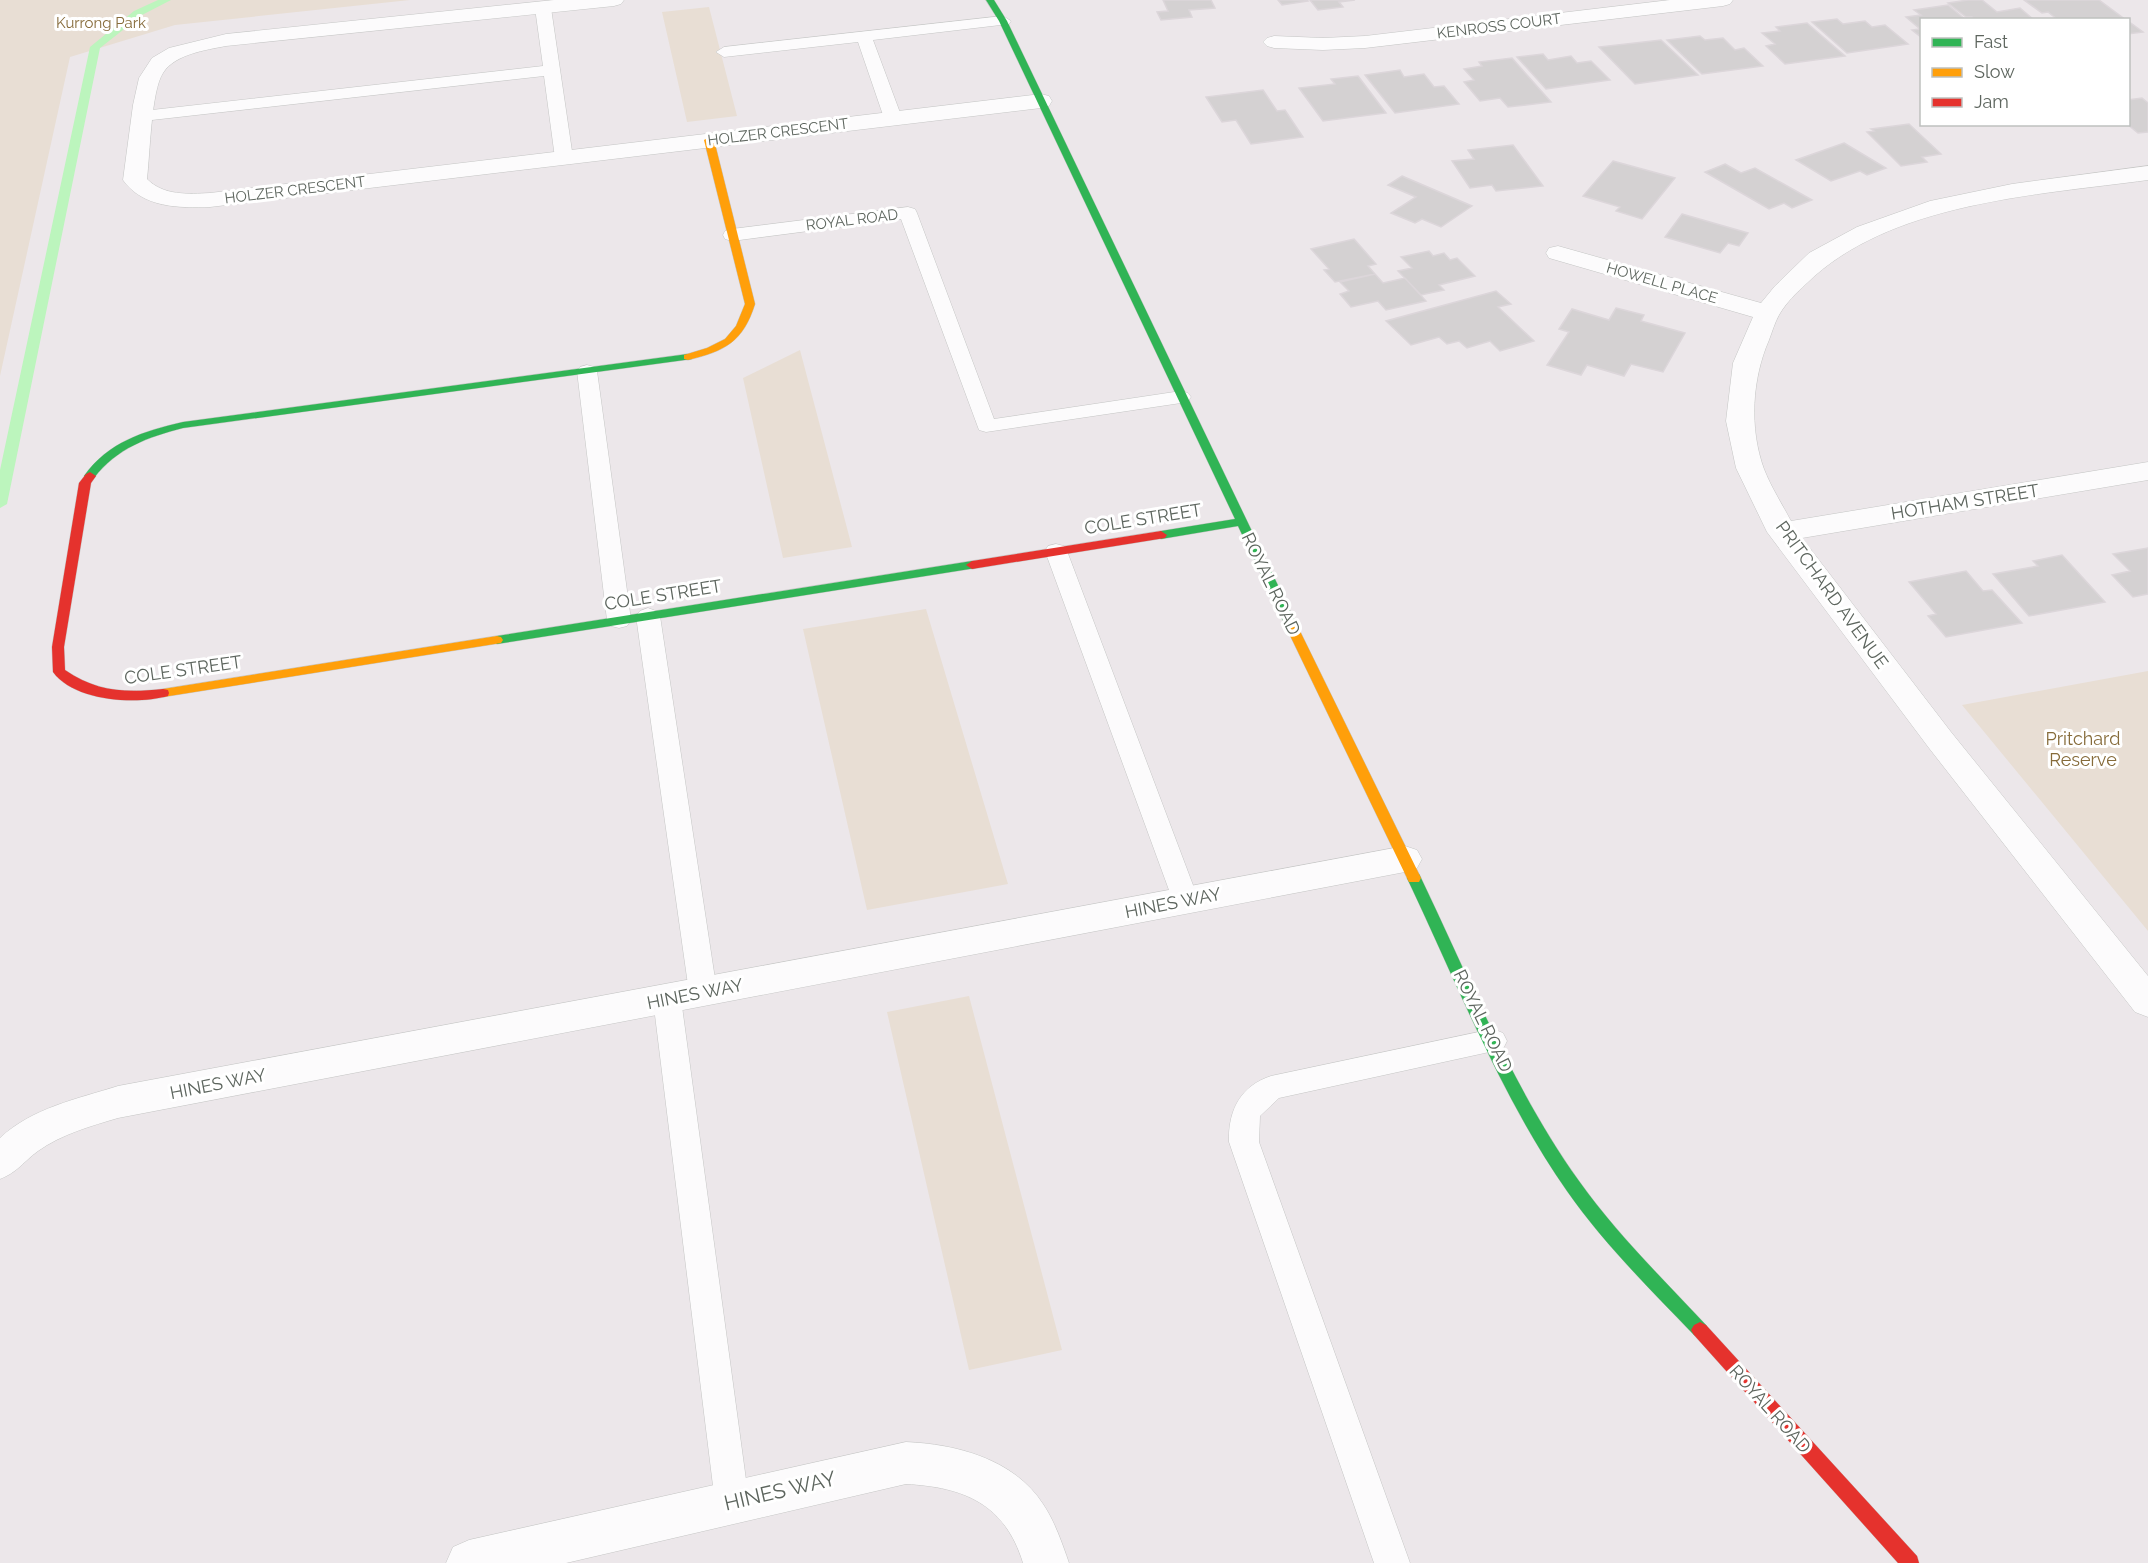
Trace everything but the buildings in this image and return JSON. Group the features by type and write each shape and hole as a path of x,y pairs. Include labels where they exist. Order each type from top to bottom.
{"street":[{"name":"HOLZER CRESCENT","path":"614,0 226,40 200,45 174,54 154,68 149,75 135,180 142,189 170,200 210,200 1041,101"},
{"name":"ROYAL ROAD","path":"990,0 1003,21 1241,522 1493,1041 1557,1164 1593,1212 1910,1563"},
{"name":"KENROSS COURT","path":"1274,42 1365,42 1724,0"},
{"name":"COLE STREET","path":"709,140 750,304 748,319 741,331 726,344 704,353 587,371 183,425 149,433 120,446 95,464 85,483 58,647 59,672 94,694 114,697 149,695 1241,522"},
{"name":"PRITCHARD AVENUE","path":"2148,173 2013,191 1938,206 1866,232 1818,258 1784,291 1767,313 1746,363 1740,421 1750,468 1782,531 1940,740 2148,1002"},
{"name":"HOWELL PLACE","path":"1557,253 1767,313"},
{"name":"HOTHAM STREET","path":"1782,531 2148,471"},
{"name":"HINES WAY","path":"0,1162 25,1139 63,1119 118,1102 1405,860"},
{"name":"HINES WAY","path":"470,1563 906,1462 929,1462 952,1466 984,1479 1008,1496 1028,1519 1042,1545 1046,1563"}],"lane":[{"path":"543,8 564,158"},
{"path":"724,52 1003,21"},
{"path":"864,37 893,118"},
{"path":"143,116 552,70"},
{"name":"ROYAL ROAD","path":"732,235 908,213 986,426 1181,397"},
{"path":"587,371 619,620"},
{"path":"1056,551 1186,901"},
{"path":"648,616 703,992"},
{"path":"667,999 732,1502"},
{"path":"1392,1563 1244,1142 1242,1121 1251,1102 1272,1088 1493,1041"}],"green space":[{"name":"Kurrong Park","path":"0,0 410,0 175,25 70,57 0,376"},
{"path":"709,7 737,116 687,122 662,12"},
{"path":"800,350 852,547 783,558 743,378"},
{"path":"926,609 1008,884 867,910 803,629"},
{"name":"Pritchard Reserve","path":"2148,671 2148,931 1962,705"},
{"path":"969,996 1062,1350 969,1370 887,1012"}],"waterway":[{"path":"0,504 95,47 138,13 166,0"}],"traffic: fast":[{"path":"990,0 1003,21 1291,625"},
{"path":"90,476 108,455 119,448 143,436 183,425 688,357"},
{"path":"1161,535 1241,522"},
{"path":"497,640 972,565"},
{"path":"1414,878 1518,1095 1558,1164 1589,1208 1700,1330"}],"traffic: slow":[{"path":"688,357 711,350 729,341 741,326 750,304 709,140"},
{"path":"1291,625 1414,878"},
{"path":"163,693 497,640"}],"traffic: jam":[{"path":"90,476 85,483 58,647 59,672 96,692 121,696 163,693"},
{"path":"972,565 1161,535"},
{"path":"1700,1330 1910,1563"}]}
